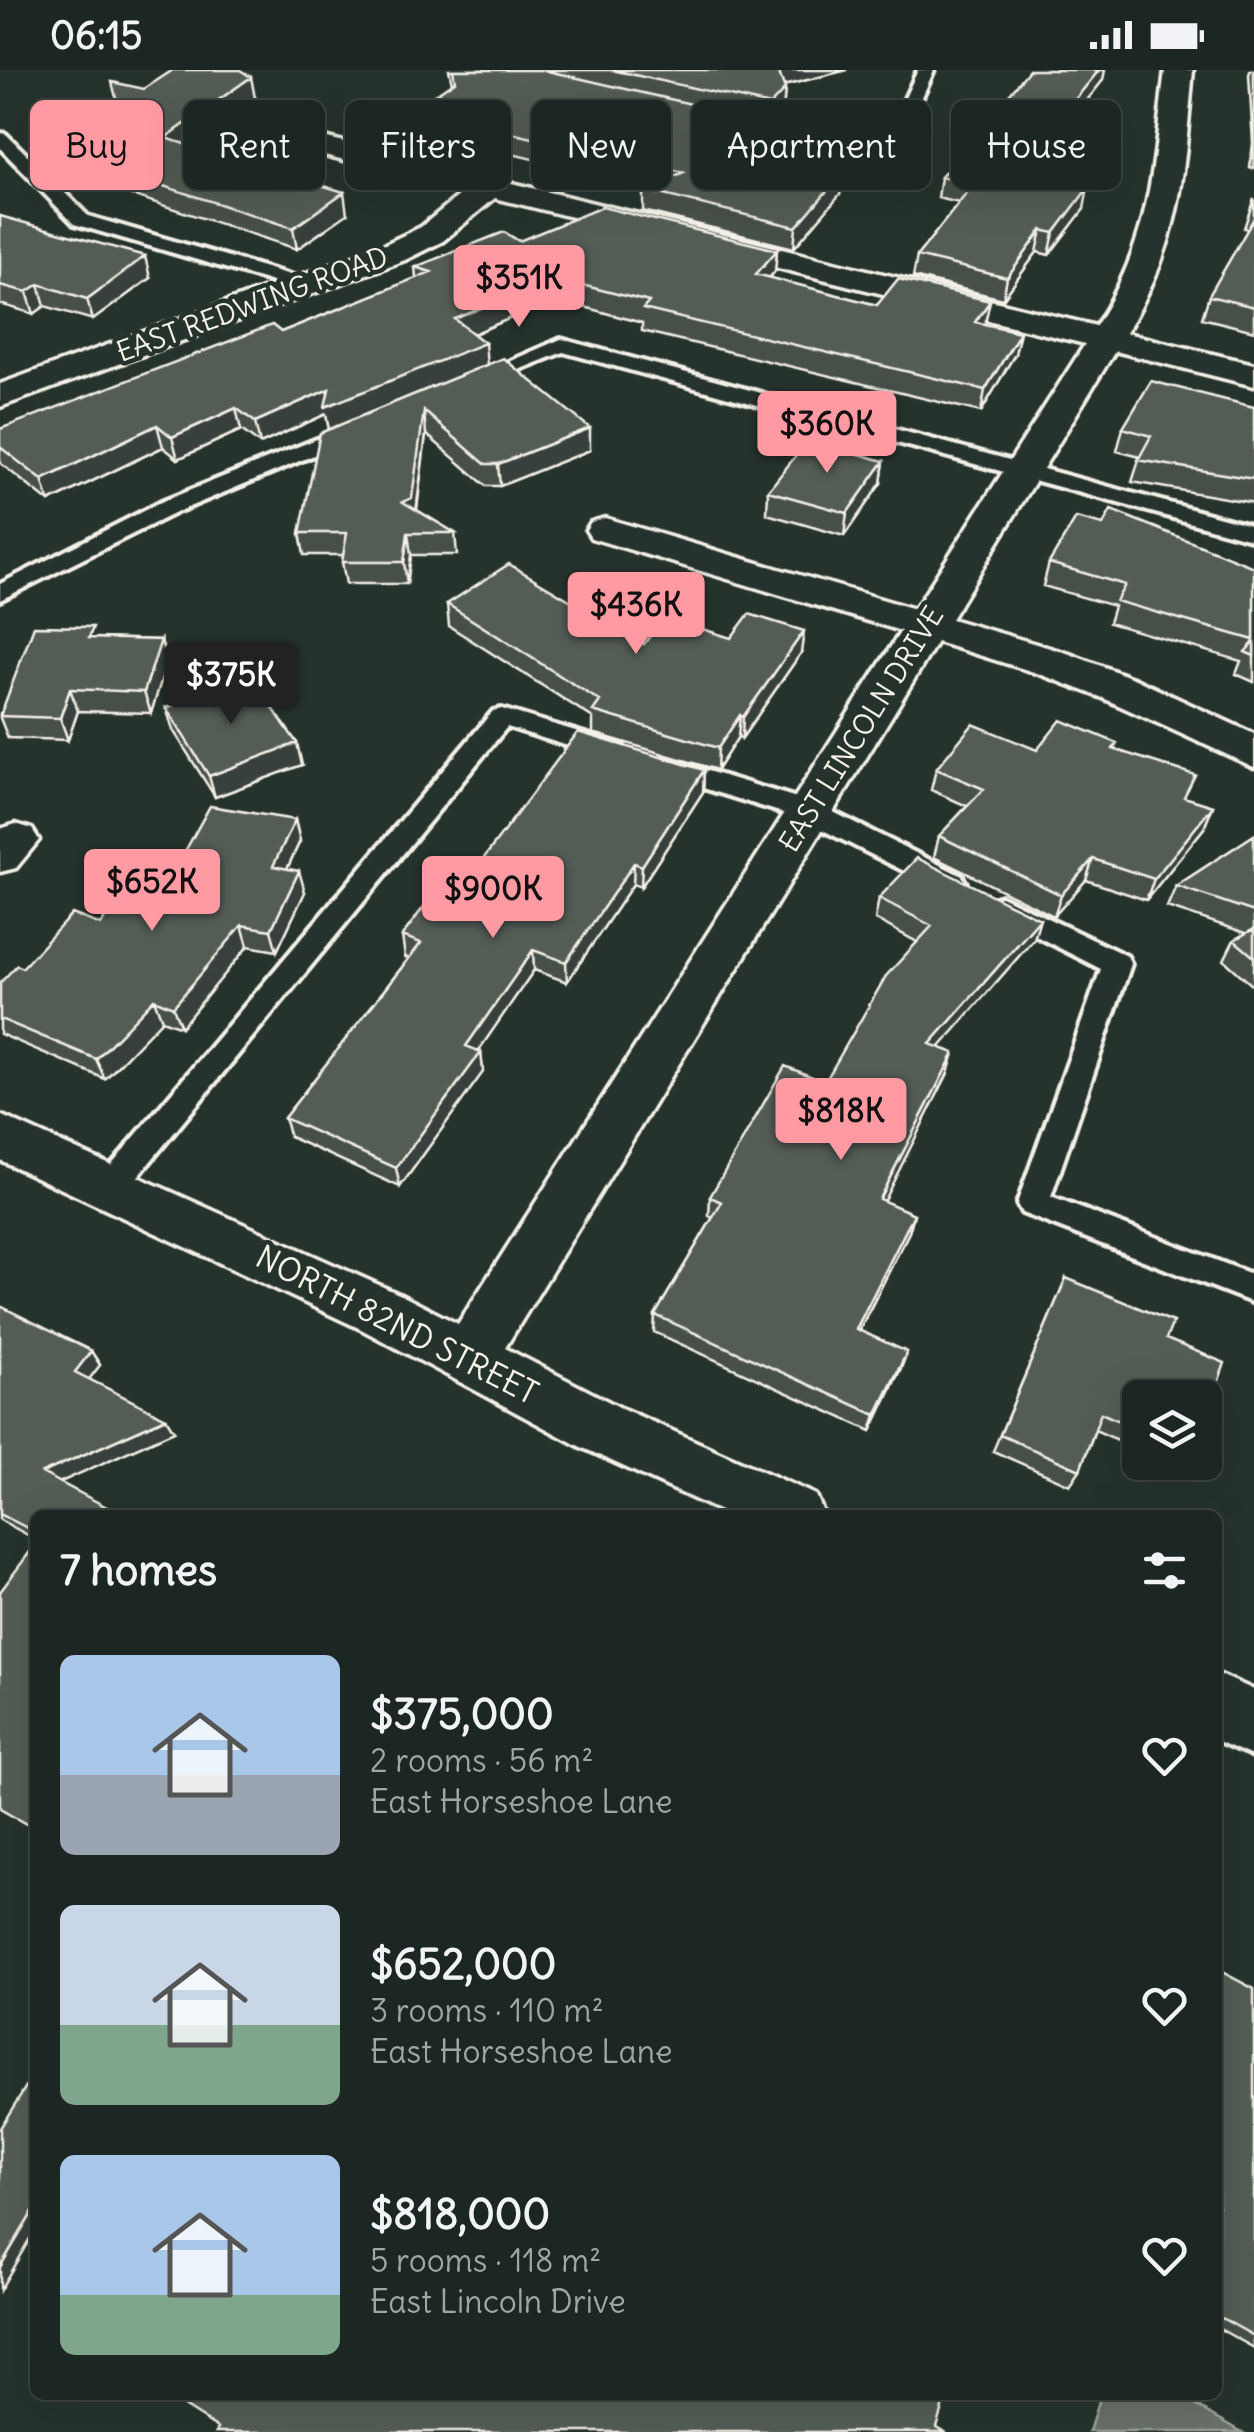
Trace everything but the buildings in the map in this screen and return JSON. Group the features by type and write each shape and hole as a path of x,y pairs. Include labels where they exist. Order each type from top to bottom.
{"street":[{"name":"EAST LINCOLN DRIVE","path":"467,1360 1107,338 1150,255 1165,203 1179,70"},
{"name":"EAST REDWING ROAD","path":"7,384 393,254 432,234 486,190"},
{"path":"502,190 1254,374"},
{"path":"605,530 1052,662 1152,703 1254,752"},
{"name":"NORTH 82ND STREET","path":"0,1136 381,1312 600,1427 783,1510"},
{"path":"1222,1709 1254,1724"}],"lane":[{"path":"912,100 926,70"},
{"path":"0,138 80,220 304,285"},
{"path":"454,389 561,345 1254,532"},
{"path":"0,593 169,507 382,419"},
{"path":"112,1187 502,717 808,811 1117,964 1033,1204 1254,1289"}],"shaded area":[{"path":"1099,2400 1187,2400 1242,2432 1089,2432"}]}
